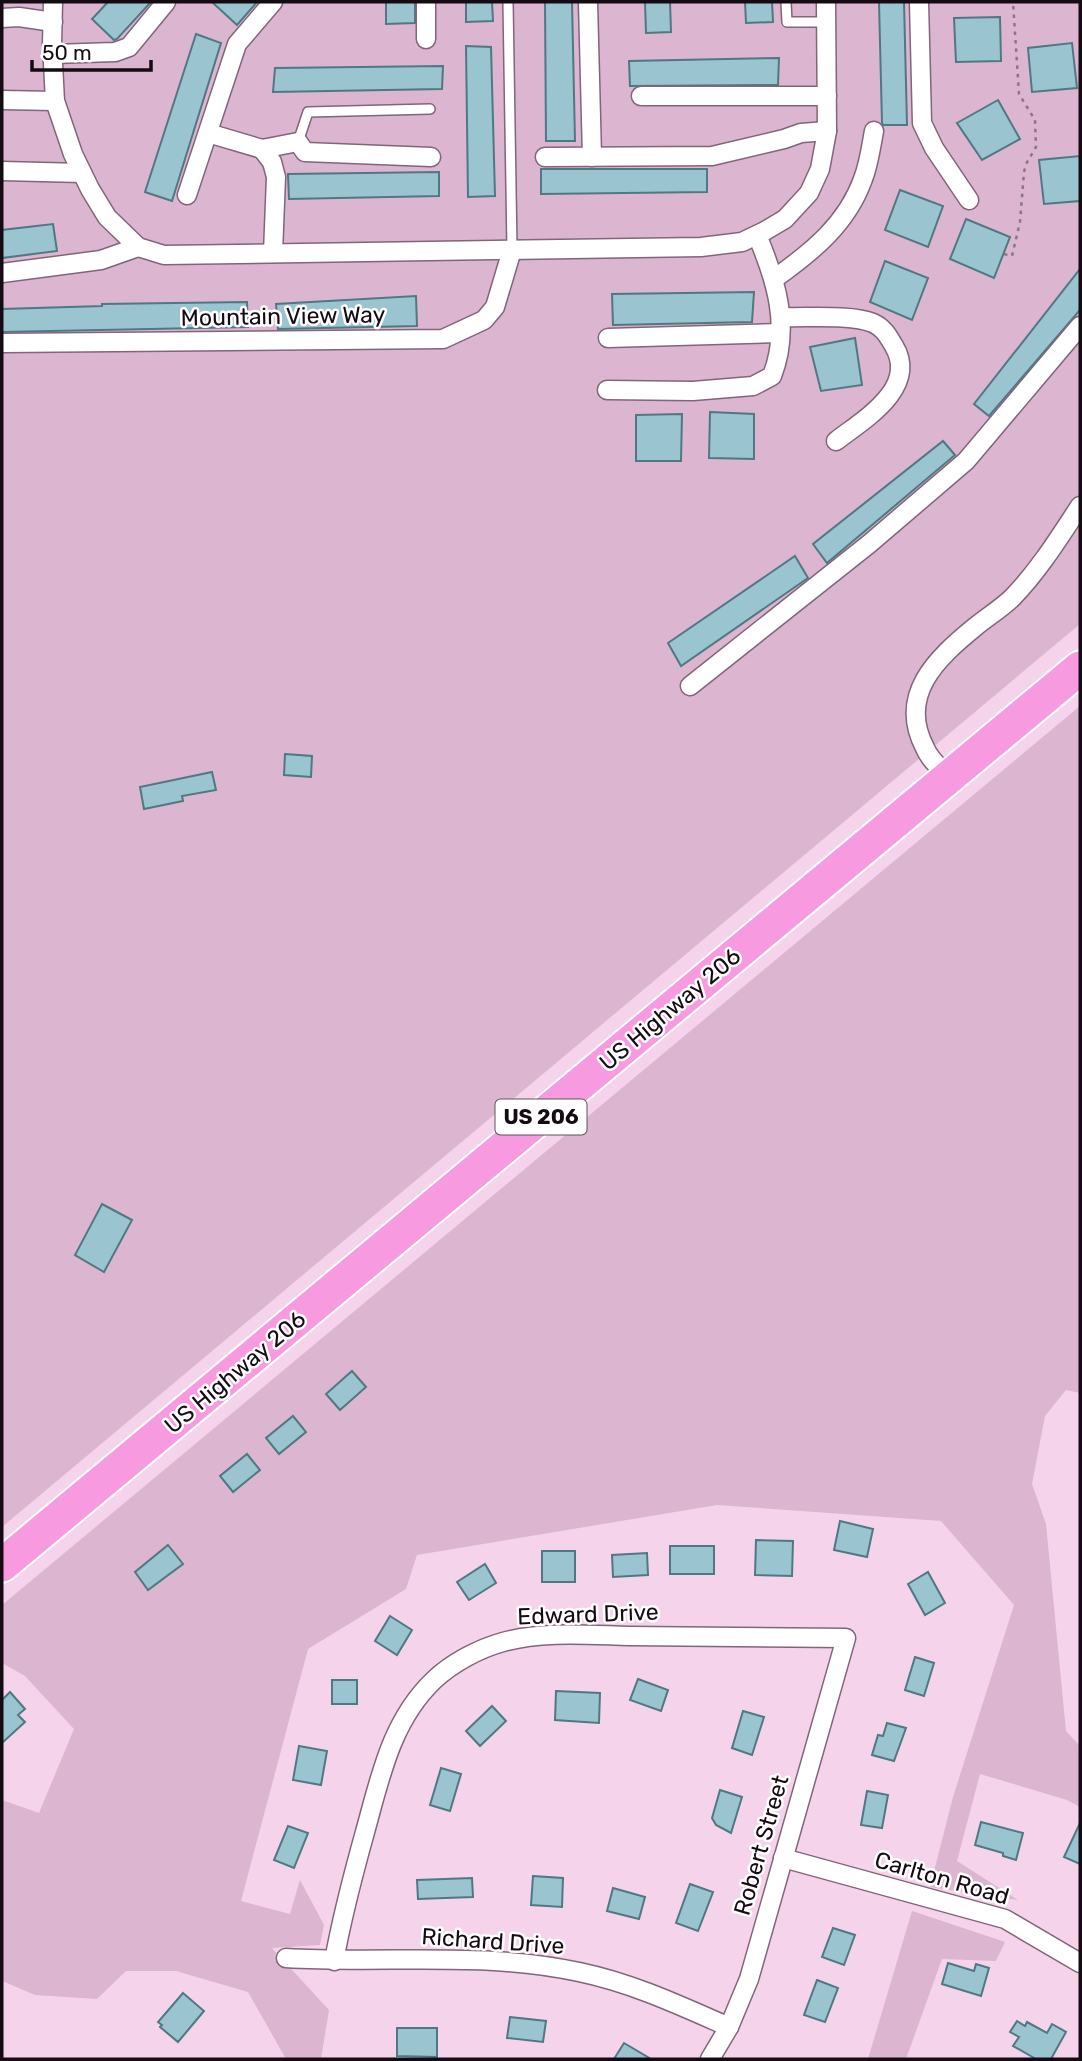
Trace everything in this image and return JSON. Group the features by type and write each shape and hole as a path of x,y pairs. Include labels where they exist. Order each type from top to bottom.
{"highway":[{"name":"US Highway 206","path":"2,1565 1080,668"}],"street":[{"path":"53,2 55,101 73,154 107,217 138,247 164,255 702,247 742,242 785,219 808,193 820,169 827,131 826,2"},
{"path":"52,54 115,52 129,47 166,2"},
{"path":"187,195 237,44 273,2"},
{"path":"426,2 426,38"},
{"path":"588,2 592,157"},
{"path":"919,2 922,123 934,148 969,200"},
{"path":"2,18 53,22"},
{"path":"641,96 827,96"},
{"path":"2,100 55,101"},
{"path":"545,157 712,156 801,133 827,131"},
{"path":"774,279 804,258 835,229 854,201 864,177 874,131"},
{"path":"208,133 262,149 298,142 305,152 431,157"},
{"path":"262,149 272,162 276,177 273,253"},
{"path":"2,171 82,173"},
{"path":"607,390 693,391 753,386 772,376 781,325 774,279 757,234"},
{"path":"2,273 101,260 138,247"},
{"name":"Mountain View Way","path":"2,343 443,338 484,320 495,306 512,250"},
{"path":"608,338 853,319 871,322 884,330 897,351 900,371 895,388 883,405 835,441"},
{"path":"690,686 869,544 966,461 1080,326"},
{"path":"949,777 924,747 918,728 916,707 923,682 952,646 1010,600 1030,578 1080,506"},
{"name":"Edward Drive","path":"334,1961 342,1917 394,1737 421,1694 452,1666 488,1647 528,1637 584,1635 846,1638"},
{"name":"Robert Street","path":"710,2059 729,2026 749,1979 846,1638"},
{"name":"Carlton Road","path":"783,1858 1005,1919 1080,1963"},
{"name":"Richard Drive","path":"286,1958 334,1961 487,1961 554,1967 608,1978 642,1989 729,2026"}],"lane":[{"name":"Mountain View Way","path":"508,2 512,250"},
{"path":"786,2 787,22 827,22"},
{"path":"298,142 308,112 430,109"}],"path":[{"path":"1004,254 1012,256 1018,237 1024,172 1036,147 1035,120 1019,94 1013,2"}],"shaded area":[{"path":"2,2 1080,2 1080,624 2,1527"},
{"path":"1080,706 1080,1393 1066,1390 1045,1416 1032,1484 1046,1524 1066,1731 1080,1746 1080,1807 1067,1800 980,1774 957,1861 1018,1900 930,1887 953,1797 1014,1605 941,1521 717,1505 417,1555 406,1589 308,1649 241,1901 290,1914 300,1880 324,1925 320,1945 272,1948 329,2010 321,2059 286,2059 248,1992 176,1971 126,1971 97,1999 35,1995 2,1981 2,1800 39,1813 74,1729 25,1676 2,1663 2,1605"},
{"path":"912,1911 1005,1942 996,1961 942,1959 906,2059 868,2059"}],"building":[{"path":"108,2 151,2 114,40 92,19"},
{"path":"212,2 257,2 237,25"},
{"path":"386,2 415,2 415,23 386,24"},
{"path":"466,2 492,2 493,21 466,22"},
{"path":"545,2 572,2 575,141 546,141"},
{"path":"645,2 670,2 671,32 646,33"},
{"path":"745,2 772,2 773,22 746,23"},
{"path":"879,2 904,2 907,125 882,123"},
{"path":"1000,17 1001,61 956,62 954,18"},
{"path":"196,34 221,43 172,201 145,192"},
{"path":"1072,43 1077,88 1032,92 1028,48"},
{"path":"466,46 491,47 495,196 468,197"},
{"path":"779,58 778,85 630,86 629,61"},
{"path":"443,66 442,89 273,92 275,68"},
{"path":"998,100 1020,139 982,160 957,123"},
{"path":"1080,156 1080,201 1044,204 1039,160"},
{"path":"541,169 707,169 707,192 541,194"},
{"path":"439,172 439,196 289,199 288,174"},
{"path":"900,190 943,206 928,247 885,230"},
{"path":"966,219 1010,237 994,278 950,259"},
{"path":"53,224 57,251 2,258 2,230"},
{"path":"885,261 928,278 912,320 870,302"},
{"path":"1080,269 1080,310 989,416 974,404"},
{"path":"754,292 752,322 613,325 612,294"},
{"path":"416,296 417,326 278,329 276,304"},
{"path":"247,302 248,327 2,332 2,309 102,304"},
{"path":"855,338 862,385 821,391 810,347"},
{"path":"710,412 754,414 754,459 709,458"},
{"path":"682,414 681,461 636,461 636,415"},
{"path":"943,441 955,455 827,563 813,544"},
{"path":"795,556 808,578 681,666 668,643"},
{"path":"285,754 312,756 311,777 284,775"},
{"path":"212,772 216,790 182,796 183,801 144,809 140,787"},
{"path":"102,1204 132,1220 104,1272 75,1255"},
{"path":"352,1371 366,1387 340,1410 326,1394"},
{"path":"293,1416 306,1432 279,1454 266,1438"},
{"path":"247,1454 260,1470 233,1492 220,1476"},
{"path":"840,1521 873,1529 867,1557 834,1550"},
{"path":"756,1540 793,1541 792,1576 755,1575"},
{"path":"168,1545 183,1564 148,1590 135,1572"},
{"path":"670,1546 714,1546 714,1574 670,1574"},
{"path":"542,1551 575,1551 575,1582 542,1582"},
{"path":"647,1553 648,1575 613,1577 612,1555"},
{"path":"485,1564 496,1583 469,1600 457,1582"},
{"path":"928,1572 945,1603 925,1615 908,1584"},
{"path":"390,1616 412,1630 397,1655 375,1641"},
{"path":"915,1657 934,1663 924,1696 905,1690"},
{"path":"638,1679 668,1690 661,1711 630,1700"},
{"path":"332,1680 357,1680 357,1704 332,1704"},
{"path":"556,1691 600,1693 599,1723 555,1720"},
{"path":"10,1692 25,1709 18,1715 25,1722 2,1743 2,1700"},
{"path":"492,1706 506,1721 480,1746 466,1731"},
{"path":"743,1711 764,1717 752,1755 732,1748"},
{"path":"887,1723 906,1728 894,1761 872,1755 878,1735 883,1736"},
{"path":"299,1746 327,1751 321,1785 293,1780"},
{"path":"441,1768 461,1774 450,1811 430,1805"},
{"path":"720,1790 742,1797 731,1833 716,1825 712,1818"},
{"path":"867,1791 888,1795 882,1828 861,1825"},
{"path":"981,1822 1023,1833 1016,1860 1003,1856 1003,1853 975,1845"},
{"path":"1080,1823 1080,1864 1064,1857"},
{"path":"288,1826 308,1833 294,1868 274,1860"},
{"path":"533,1876 563,1878 562,1907 531,1905"},
{"path":"472,1878 473,1897 418,1899 417,1880"},
{"path":"690,1884 713,1892 698,1931 676,1923"},
{"path":"613,1888 645,1897 639,1919 607,1911"},
{"path":"833,1928 855,1935 844,1965 822,1957"},
{"path":"948,1963 974,1971 976,1964 989,1968 981,1996 942,1984"},
{"path":"817,1980 838,1988 825,2022 804,2015"},
{"path":"183,1993 204,2011 178,2042 160,2027 162,2025 158,2022"},
{"path":"510,2017 546,2021 543,2042 507,2038"},
{"path":"1017,2021 1025,2026 1027,2022 1047,2033 1052,2024 1066,2032 1051,2059 1036,2059 1013,2046 1019,2037 1010,2032"},
{"path":"397,2028 437,2028 437,2057 397,2056"},
{"path":"624,2043 651,2059 614,2059"}]}
